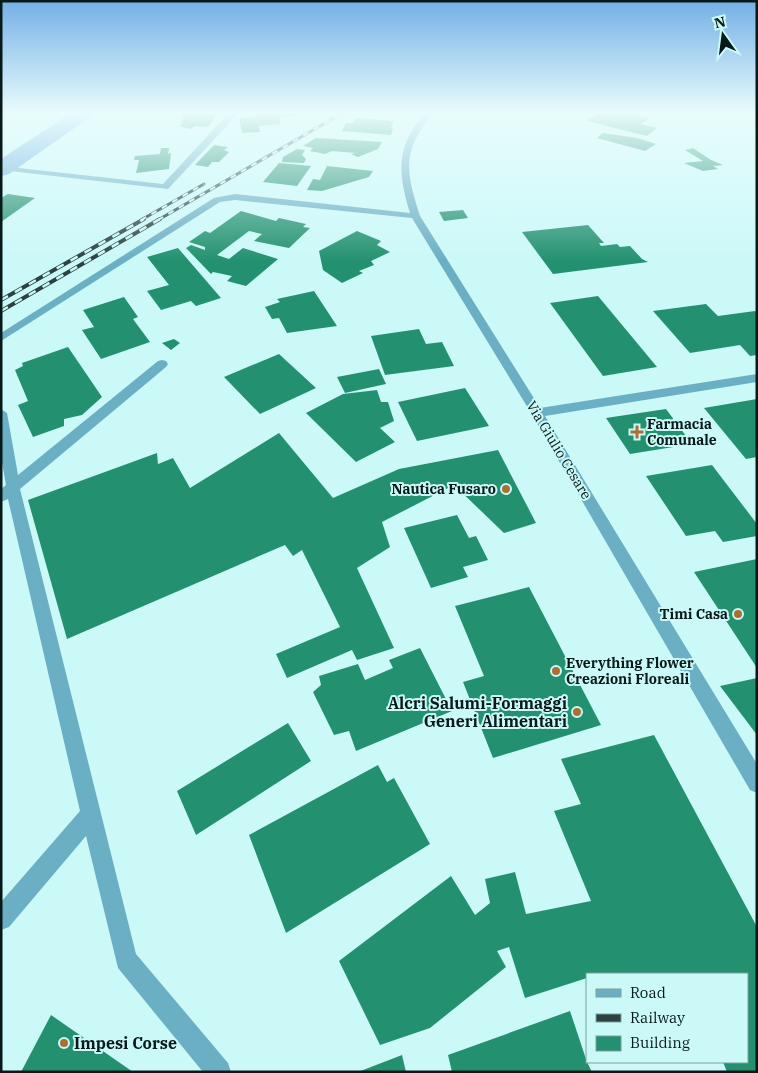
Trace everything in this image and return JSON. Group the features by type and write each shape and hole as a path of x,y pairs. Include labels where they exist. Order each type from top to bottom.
{"street":[{"path":"1,168 165,187 189,161"},
{"name":"Via Giulio Cesare","path":"406,161 405,180 415,216 537,413 757,783"},
{"path":"1,338 217,200 235,197 415,216"},
{"path":"7,492 162,364"},
{"path":"537,413 757,378"},
{"path":"1,414 7,492 91,814 126,960 219,1072"},
{"path":"1,918 91,814"}],"building":[{"path":"139,161 170,161 169,169 136,173"},
{"path":"199,161 220,161 212,162 208,167 195,165"},
{"path":"282,161 305,161 304,163"},
{"path":"714,161 723,165 713,166 718,169 703,171 684,163"},
{"path":"279,163 311,166 297,186 263,182"},
{"path":"327,166 373,171 369,177 322,191 307,190 313,179 320,180"},
{"path":"8,194 35,198 1,222 1,198"},
{"path":"463,210 468,218 444,221 439,212"},
{"path":"241,211 276,221 279,218 306,224 303,227 310,228 289,248 254,241 262,234 249,231 217,255 229,259 243,248 278,259 246,286 227,281 232,276 213,272 211,274 186,248 191,245 205,250 205,247 189,242 205,231 210,233"},
{"path":"588,225 604,243 599,243 601,246 617,244 620,247 630,246 642,259 648,262 553,274 522,232"},
{"path":"357,231 381,241 377,245 390,252 371,261 374,265 359,271 363,273 342,283 323,270 319,251"},
{"path":"178,248 221,298 196,306 191,301 161,310 147,291 169,285 147,257"},
{"path":"314,291 337,326 287,333 279,318 272,319 265,307 280,302 277,299"},
{"path":"598,296 657,367 603,376 550,303"},
{"path":"124,297 138,317 133,319 150,342 101,359 82,330 94,327 83,310"},
{"path":"706,304 718,316 755,311 757,313 757,355 750,356 740,345 690,353 653,311"},
{"path":"419,329 426,344 442,342 454,366 385,375 371,336"},
{"path":"174,339 180,343 171,350 162,343"},
{"path":"68,347 102,397 82,415 64,419 64,426 33,437 18,405 28,401 15,370 23,366 22,363"},
{"path":"279,354 316,388 260,414 224,377"},
{"path":"379,369 386,384 345,393 337,377"},
{"path":"465,388 489,426 417,441 398,402"},
{"path":"377,390 381,402 388,402 394,421 380,428 395,442 356,462 306,413 343,394"},
{"path":"757,399 757,457 746,459 704,408"},
{"path":"666,409 692,444 630,454 606,418"},
{"path":"279,433 333,498 399,469 498,450 536,523 504,533 454,485 382,522 390,547 357,568 394,648 357,660 352,650 287,678 276,654 340,627 302,550 293,556 285,545 67,639 28,500 157,453 158,464 173,458 190,488"},
{"path":"712,465 757,524 757,536 723,542 715,531 686,536 646,476"},
{"path":"457,515 469,538 476,536 488,560 463,567 468,577 431,588 404,528"},
{"path":"757,559 757,668 694,572"},
{"path":"529,587 601,725 493,758 463,682 484,676 455,606"},
{"path":"420,648 452,711 356,751 349,731 334,735 313,692 321,685 319,676 358,664 365,680 393,668 389,660"},
{"path":"757,678 757,735 720,686"},
{"path":"288,723 311,761 196,835 177,791"},
{"path":"654,735 757,927 757,1072 727,1072 723,1063 748,1063 748,973 586,973 586,978 525,998 509,947 497,951 506,967 430,1028 380,1045 339,961 451,876 475,915 490,903 485,879 515,872 526,914 591,901 554,811 581,804 561,759"},
{"path":"378,765 387,782 394,778 430,844 286,933 249,835"},
{"path":"570,1011 586,1063 592,1072 452,1072 448,1055"},
{"name":"Impesi Corse","path":"51,1015 133,1072 21,1072"},
{"path":"402,1055 406,1072 358,1072"}],"waterway":[{"path":"1,169 13,161"}],"railway":[{"path":"158,220 260,161"},
{"path":"141,220 204,184"},
{"path":"1,300 144,219"},
{"path":"1,311 160,219"}],"place":[{"name":"Farmacia Comunale","path":"637,432"},
{"name":"Nautica Fusaro","path":"506,489"},
{"name":"Timi Casa","path":"738,614"},
{"name":"Everything Flower Creazioni Floreali","path":"556,671"},
{"name":"Alcri Salumi-Formaggi Generi Alimentari","path":"577,712"},
{"name":"Impesi Corse","path":"64,1043"}]}
